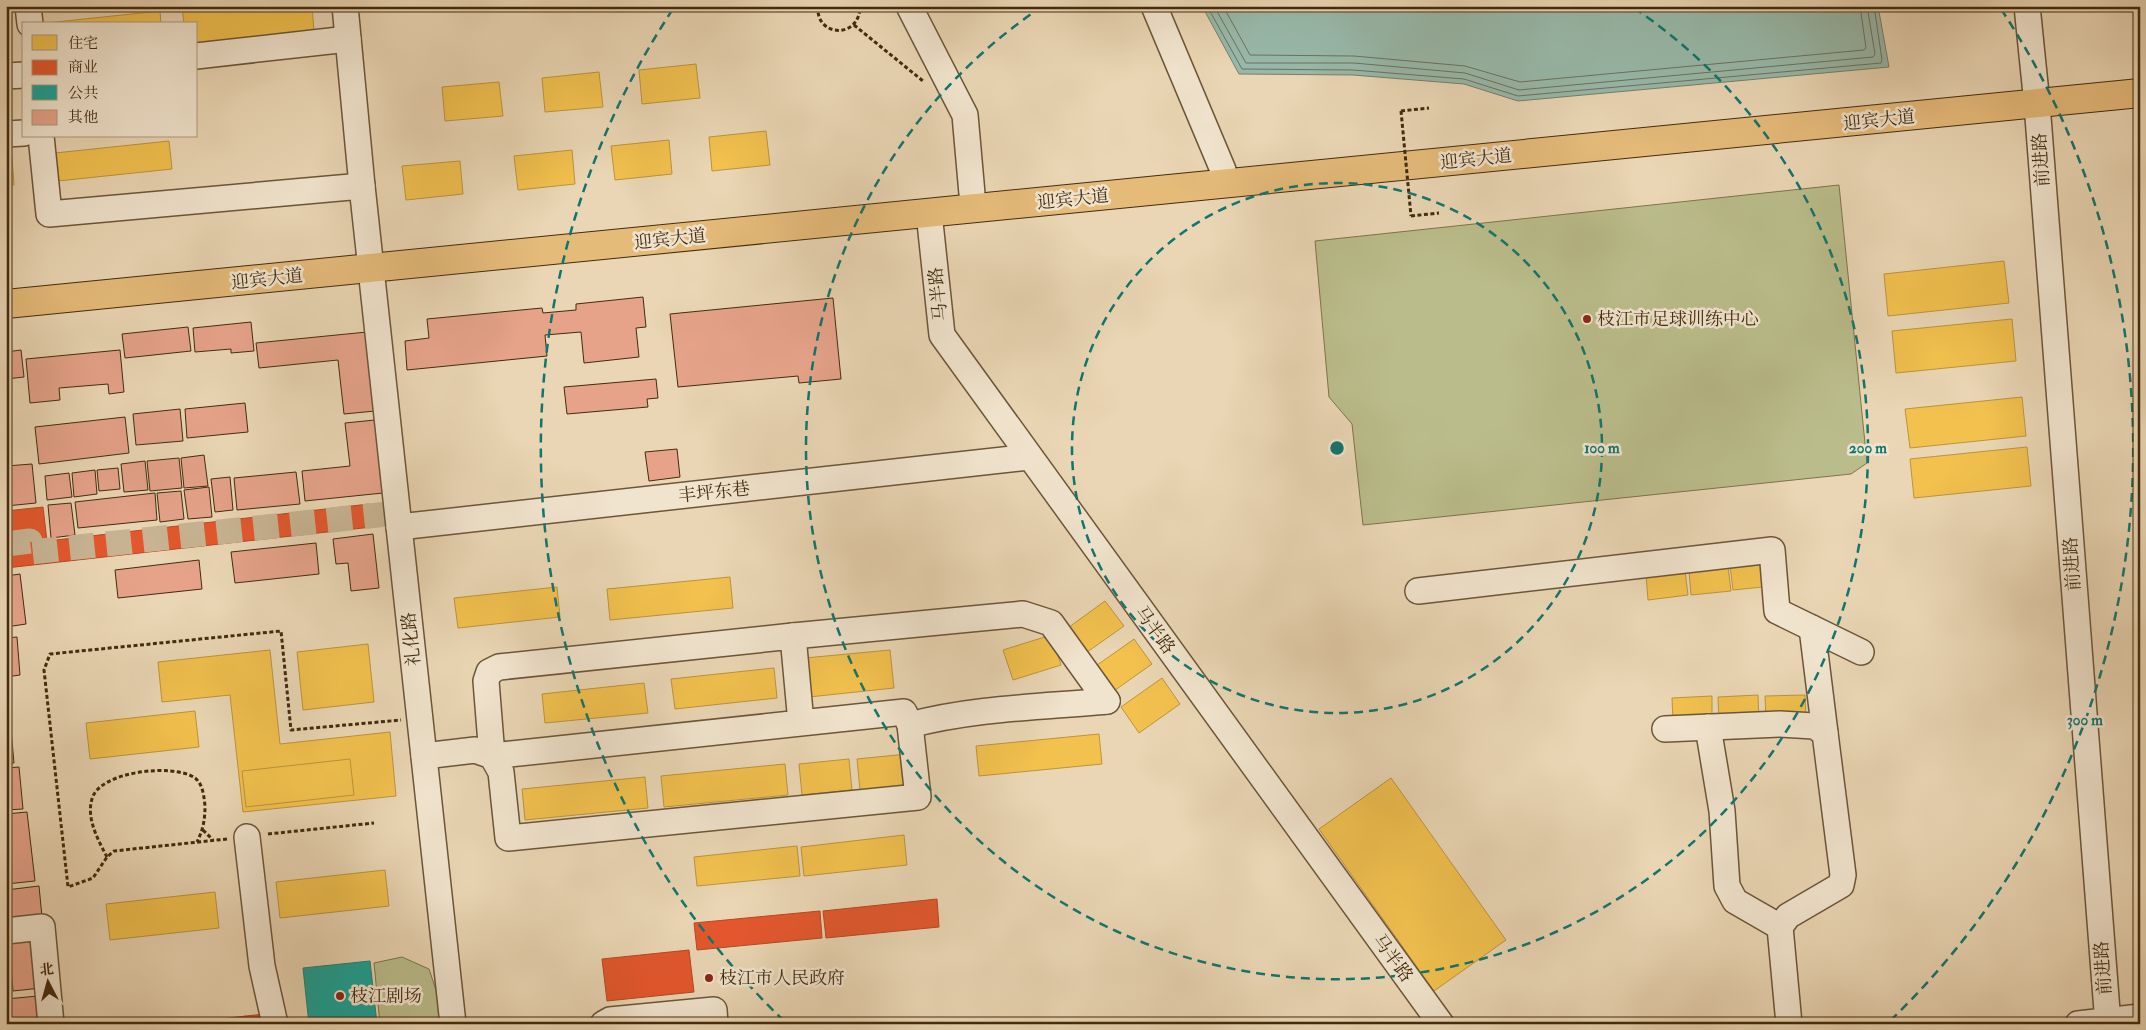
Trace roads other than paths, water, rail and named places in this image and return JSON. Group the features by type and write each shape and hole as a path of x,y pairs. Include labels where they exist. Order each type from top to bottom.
{"main road":[{"name":"迎宾大道","path":"6,290 929,213 2036,97 2140,79"},
{"name":"迎宾大道","path":"6,304 370,261 972,194 2036,97 2140,94"}],"street":[{"path":"28,6 30,22"},
{"name":"礼化路","path":"345,6 362,186 453,1024"},
{"path":"909,6 965,115 972,194"},
{"path":"1154,6 1223,170"},
{"name":"前进路","path":"2027,6 2036,97 2107,1022"},
{"path":"198,56 348,39"},
{"path":"6,76 22,75"},
{"path":"6,134 22,133"},
{"path":"41,138 49,214 362,186"},
{"name":"马半路","path":"929,213 942,335 1440,1024"},
{"name":"丰坪东巷","path":"399,527 1029,457"},
{"path":"1418,591 1772,550 1777,611 1861,652"},
{"path":"424,756 475,750 492,756 904,712 910,725 918,797 508,838 501,772 492,756 486,681 489,672 499,667 1023,614 1051,623 1107,701 985,712 933,719 910,725"},
{"path":"1789,1024 1780,927 1788,916 1841,885 1843,875 1812,628"},
{"path":"793,636 801,723"},
{"path":"1665,728 1780,724 1814,726 1825,733"},
{"path":"1708,727 1722,811 1727,886 1735,901 1780,927"},
{"path":"247,837 262,966 275,1024"},
{"path":"6,931 42,927 51,1024"},
{"path":"602,1024 610,1020 714,1010 716,1024"},
{"path":"2078,1024 2140,1017"}],"water":[{"path":"1202,6 1878,6 1889,67 1518,101 1464,84 1353,75 1239,74"}],"tunnel":[{"path":"6,544 30,541 31,552 397,513"}],"place":[{"name":"枝江市足球训练中心","path":"1587,319"},
{"name":"枝江市人民政府","path":"709,978"},
{"name":"枝江剧场","path":"340,996"}]}
